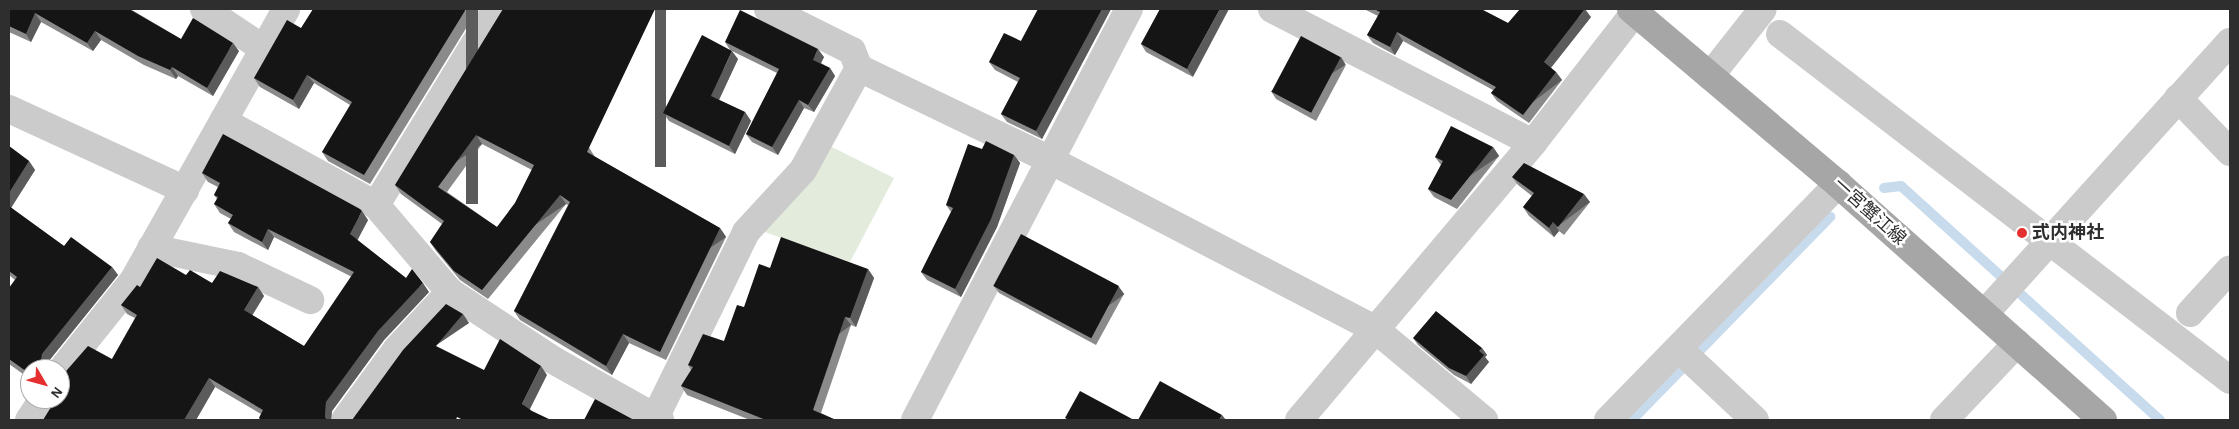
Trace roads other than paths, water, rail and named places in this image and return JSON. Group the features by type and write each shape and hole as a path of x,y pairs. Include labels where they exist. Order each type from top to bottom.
{"main road":[{"name":"一宮蟹江線","path":"1633,10 1838,184 2103,420"}],"street":[{"path":"204,9 264,49"},
{"path":"70,360 133,281 286,9"},
{"path":"376,205 496,9"},
{"path":"768,9 852,51 860,68 1050,160 1376,330 1484,420"},
{"path":"915,420 1129,9"},
{"path":"1272,9 1533,143"},
{"path":"1710,76 1763,9"},
{"path":"1300,420 1533,143 1633,10"},
{"path":"1780,34 2230,380"},
{"path":"1984,314 2230,42"},
{"path":"223,121 376,205 450,292 553,360 656,419 746,232 803,170 860,68"},
{"path":"2178,98 2230,152"},
{"path":"9,109 185,190"},
{"path":"1608,420 1688,357 1838,184"},
{"path":"152,248 238,266 310,300"},
{"path":"2190,314 2230,269"},
{"path":"345,420 397,349 450,292"},
{"path":"1944,420 2017,344"},
{"path":"1688,357 1755,420"},
{"path":"30,420 37,409"}],"waterway":[{"path":"1884,188 1901,186 2160,420"},
{"path":"1632,420 1830,217"}],"place":[{"name":"式内神社","path":"2022,233"}]}
